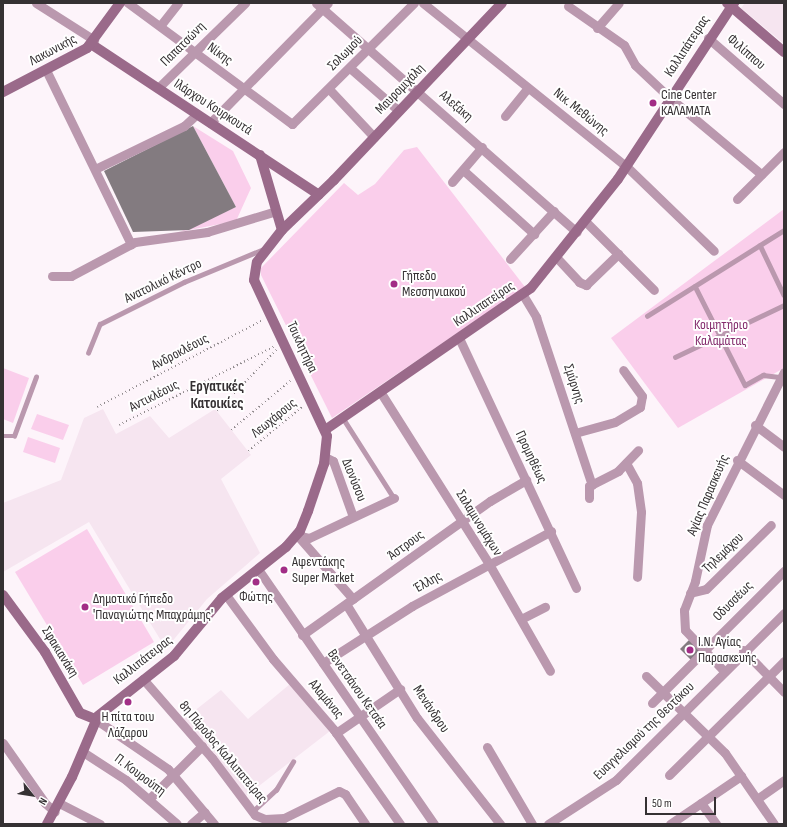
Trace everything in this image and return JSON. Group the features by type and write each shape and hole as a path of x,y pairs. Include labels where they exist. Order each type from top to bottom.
{"street":[{"name":"Λακωνικής","path":"3,92 46,70 92,42 120,3"},
{"name":"Νίκης","path":"128,3 290,123 296,123"},
{"path":"160,26 178,3"},
{"name":"Παπατσώνη","path":"158,88 245,3"},
{"name":"Σολωμού","path":"296,123 414,3"},
{"name":"Νικ. Μεθώνης","path":"423,3 467,40 626,166 714,251"},
{"name":"Μαυρομιχάλη","path":"254,276 266,248 282,230 319,194 502,3"},
{"path":"597,28 620,3"},
{"path":"731,4 784,52"},
{"name":"Καλλιπάτειρας","path":"626,166 731,4"},
{"path":"42,5 92,42"},
{"path":"210,123 244,89 322,5"},
{"name":"Αλεξάκη","path":"322,5 369,49 577,232"},
{"path":"568,6 597,28 624,45 635,65 670,98 761,174"},
{"name":"Φιλίππου","path":"708,38 784,104"},
{"name":"Ιλάρχου Κουρκουτά","path":"92,42 210,123 319,194"},
{"path":"350,68 399,111"},
{"path":"46,70 131,244"},
{"path":"505,116 528,88"},
{"path":"329,89 374,137"},
{"path":"95,169 184,126 197,114"},
{"path":"452,182 482,147"},
{"path":"737,199 784,152"},
{"path":"260,155 282,230"},
{"name":"Καλλιπατείρας","path":"325,430 523,295 557,258 586,222 626,166"},
{"path":"462,170 534,234"},
{"path":"510,258 554,211"},
{"path":"52,276 71,276 131,244 208,232 276,212"},
{"path":"586,222 654,290"},
{"path":"557,258 579,282 586,285 618,254"},
{"name":"Τσικλητήρα","path":"254,276 325,430"},
{"name":"Σμύρνης","path":"523,295 536,317 592,485"},
{"name":"Προμηθέως","path":"459,338 576,588"},
{"path":"575,433 614,422 640,407 642,396 623,370"},
{"path":"780,376 784,387"},
{"name":"Αγίας Παρασκευής","path":"723,670 683,626 704,535 737,460 780,376"},
{"name":"Σαλαμινομάχων","path":"380,392 489,564 550,671"},
{"path":"755,425 784,447"},
{"name":"Καλλιπάτειρας","path":"95,719 143,679 180,651 226,594 258,569 297,535 325,458 325,430"},
{"path":"589,498 592,485 613,475 626,464 638,450"},
{"name":"Διονύσου","path":"325,458 333,461 353,517"},
{"path":"737,460 784,495"},
{"path":"626,464 639,497 641,536 637,577"},
{"name":"Άστρους","path":"302,635 462,522 526,480"},
{"path":"297,535 309,538 394,498"},
{"name":"Τηλεμάχου","path":"690,593 706,588 771,525"},
{"name":"Έλλης","path":"323,664 367,635 489,564 551,532"},
{"name":"Μενάνδρου","path":"297,535 350,602 367,635 428,732 500,824"},
{"name":"Βενετσάνου Κετσέα","path":"258,569 302,635 434,824"},
{"name":"Οδυσσέως","path":"652,704 784,571"},
{"name":"Αλαμάνας","path":"226,594 272,659 336,733 400,824"},
{"name":"Σφακιανάκη","path":"3,595 45,652 80,713 95,719"},
{"path":"521,619 546,607"},
{"name":"Ευαγγελισμού της Θεοτόκου","path":"548,824 604,790 685,714 723,670 784,613"},
{"path":"743,650 784,692"},
{"path":"669,775 784,661"},
{"path":"646,676 707,737 741,776 757,799 770,823"},
{"name":"8η Πάροδος Καλλιπατείρας","path":"143,679 202,746 252,812 266,819 284,818 338,791 345,794 365,824"},
{"path":"336,733 400,689"},
{"path":"46,824 57,807 83,752 95,719 173,774 214,824"},
{"path":"149,799 202,746"},
{"path":"487,747 532,824"},
{"path":"4,748 45,803 100,824"},
{"name":"Π. Κουρούπη","path":"83,752 149,799 177,824"},
{"path":"670,824 741,776"},
{"path":"757,799 784,780"},
{"path":"701,803 716,824"},
{"path":"191,824 205,812"}],"lane":[{"path":"647,316 784,230"},
{"path":"760,245 784,295"},
{"name":"Ανατολικό Κέντρο","path":"88,353 100,324 184,282 266,248"},
{"path":"695,286 745,385 763,376 780,376"},
{"path":"675,357 784,305"},
{"path":"3,436 10,439 14,436 36,378"},
{"path":"343,418 394,498"},
{"path":"252,812 276,790 293,762"}],"path":[{"name":"Ανδροκλέους","path":"97,407 272,316"},
{"path":"217,411 284,342"},
{"name":"Αντικλέους","path":"119,424 284,342"},
{"path":"231,430 299,373"},
{"name":"Λεωχάρους","path":"248,451 311,399"}],"shaded area":[{"path":"745,3 784,3 784,44 741,8"},
{"path":"103,409 116,434 150,416 169,438 215,409 251,455 221,479 260,553 207,599 166,649 89,522 3,572 3,503 61,480 84,418"},
{"path":"290,684 330,731 246,796 184,719 221,690 248,719"}],"green space":[{"path":"193,126 233,151 251,188 236,221 179,232 236,207"},
{"name":"Γήπεδο Μεσσηνιακού","path":"417,147 525,287 332,418 261,275 261,268 344,183 358,195 375,184 404,150"},
{"name":"Κοιμητήριο Καλαμάτας","path":"784,209 784,368 678,428 611,338"},
{"path":"3,368 29,378 13,423 3,419"},
{"path":"37,414 69,425 63,440 31,429"},
{"path":"28,437 60,448 55,463 23,452"},
{"name":"Δημοτικό Γήπεδο 'Παναγιώτης Μπαχράμης'","path":"87,529 154,642 83,685 15,572"}],"building":[{"path":"193,126 236,207 189,230 133,232 104,171"},
{"name":"Ι.Ν. Αγίας Παρασκευής","path":"690,639 700,651 691,660 680,649"}],"place":[{"name":"Cine Center ΚΑΛΑΜΑΤΑ","path":"653,103"},
{"name":"Γήπεδο Μεσσηνιακού","path":"394,284"},
{"name":"Αφεντάκης Super Market","path":"284,570"},
{"name":"Φώτης","path":"256,582"},
{"name":"Δημοτικό Γήπεδο 'Παναγιώτης Μπαχράμης'","path":"85,607"},
{"name":"Ι.Ν. Αγίας Παρασκευής","path":"690,650"},
{"name":"Η πίτα τοιυ Λάζαρου","path":"128,702"}],"district":[{"name":"Εργατικές Κατοικίες","path":"217,394"}]}
